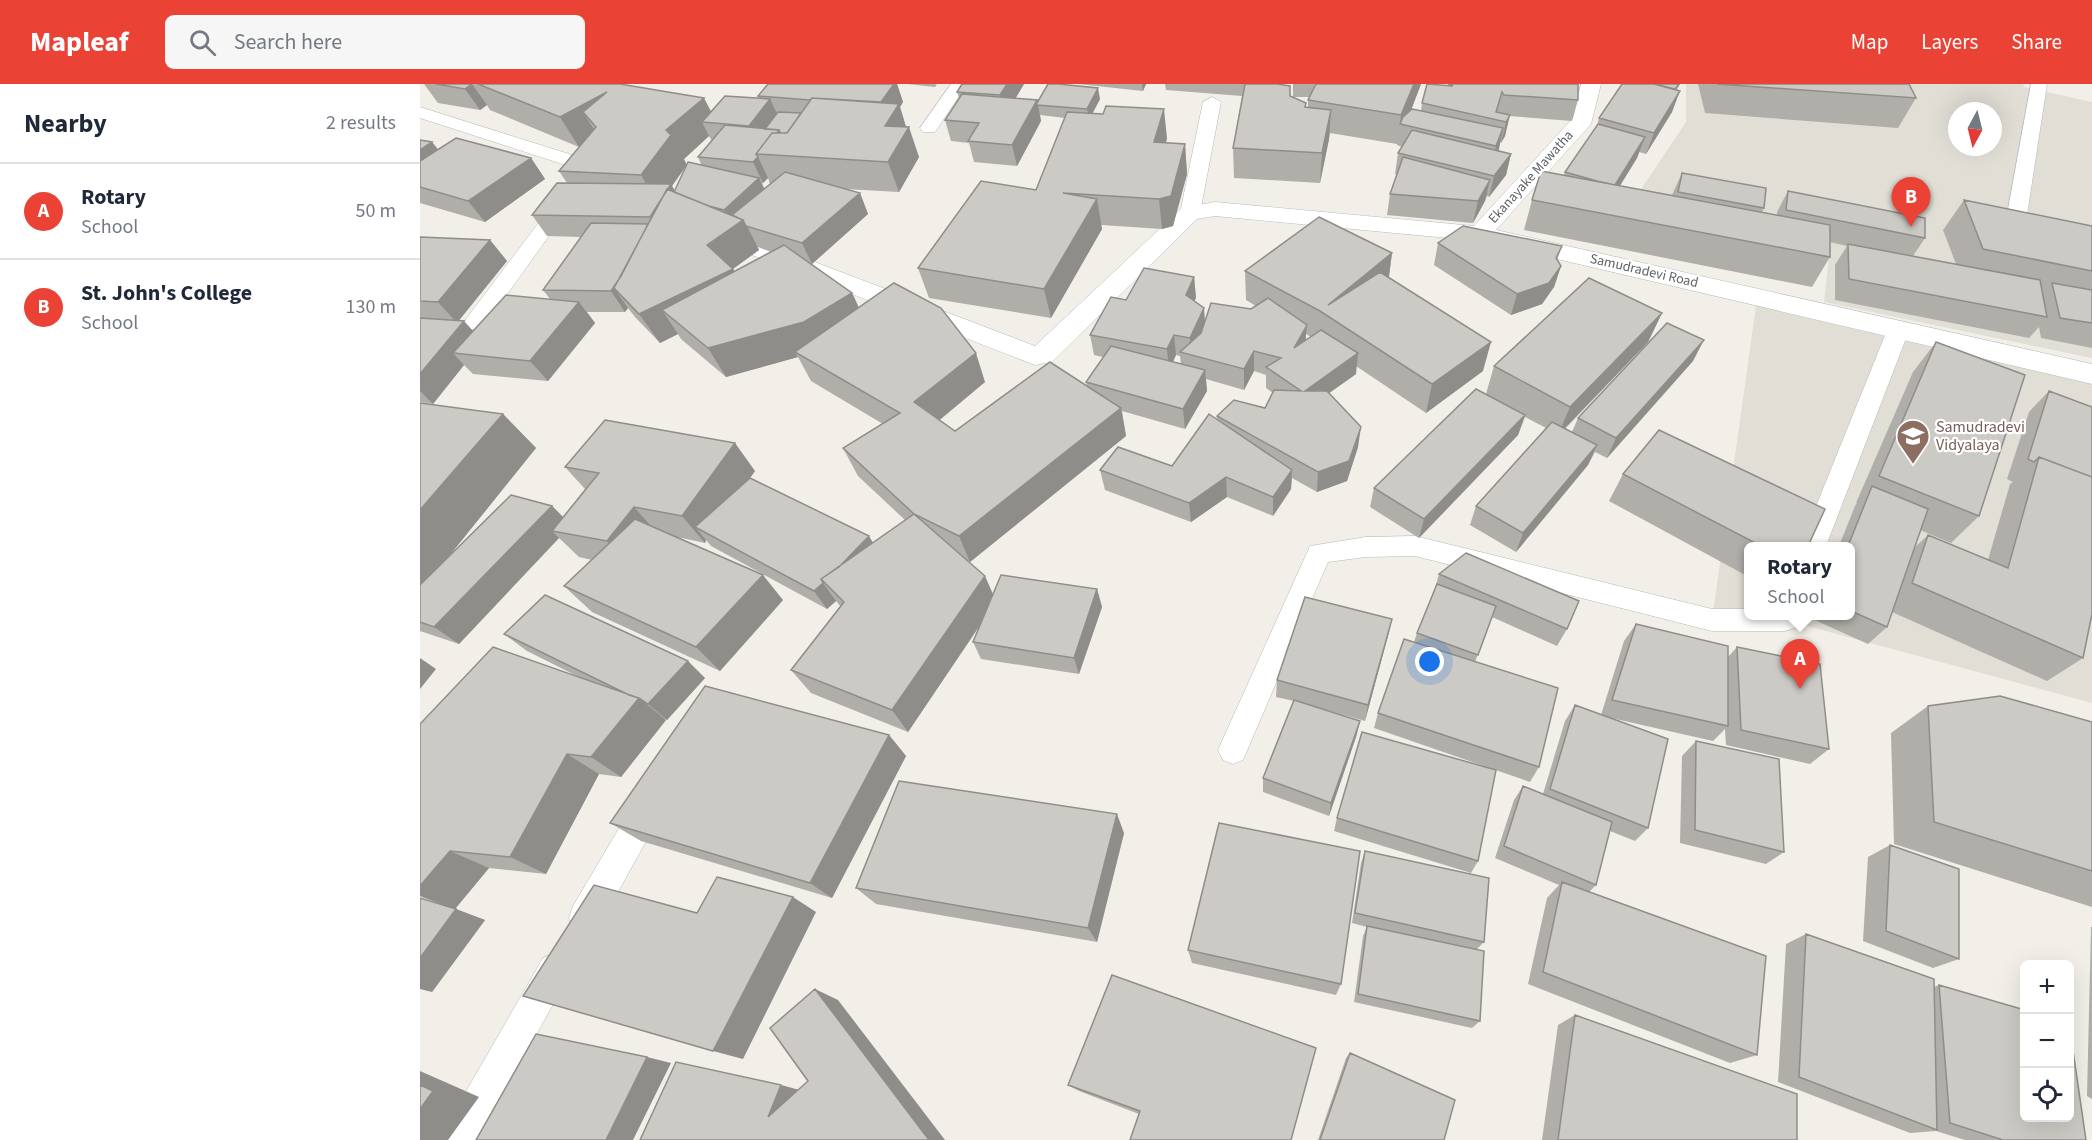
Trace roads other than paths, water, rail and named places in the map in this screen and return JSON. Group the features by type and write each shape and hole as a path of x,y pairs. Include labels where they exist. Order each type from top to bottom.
{"street":[{"name":"Ekanayake Mawatha","path":"1480,234 1582,119 1591,84"},
{"name":"Samudradevi Road","path":"1190,213 1215,209 1480,234 1899,328 2092,374"},
{"path":"761,250 1035,356 1042,355 1190,213"}],"lane":[{"path":"929,128 959,84"},
{"path":"2017,215 2039,84"},
{"path":"1190,213 1212,102"},
{"path":"420,112 582,164 586,172 474,324"},
{"path":"1815,542 1899,328"},
{"path":"1233,750 1319,553 1366,547 1415,546 1712,620 1785,620"},
{"path":"457,1140 664,781"}],"place":[{"name":"St. John's College","path":"1911,227"},
{"name":"Samudradevi Vidyalaya","path":"1913,465"},
{"name":"Rotary","path":"1800,689"}]}
